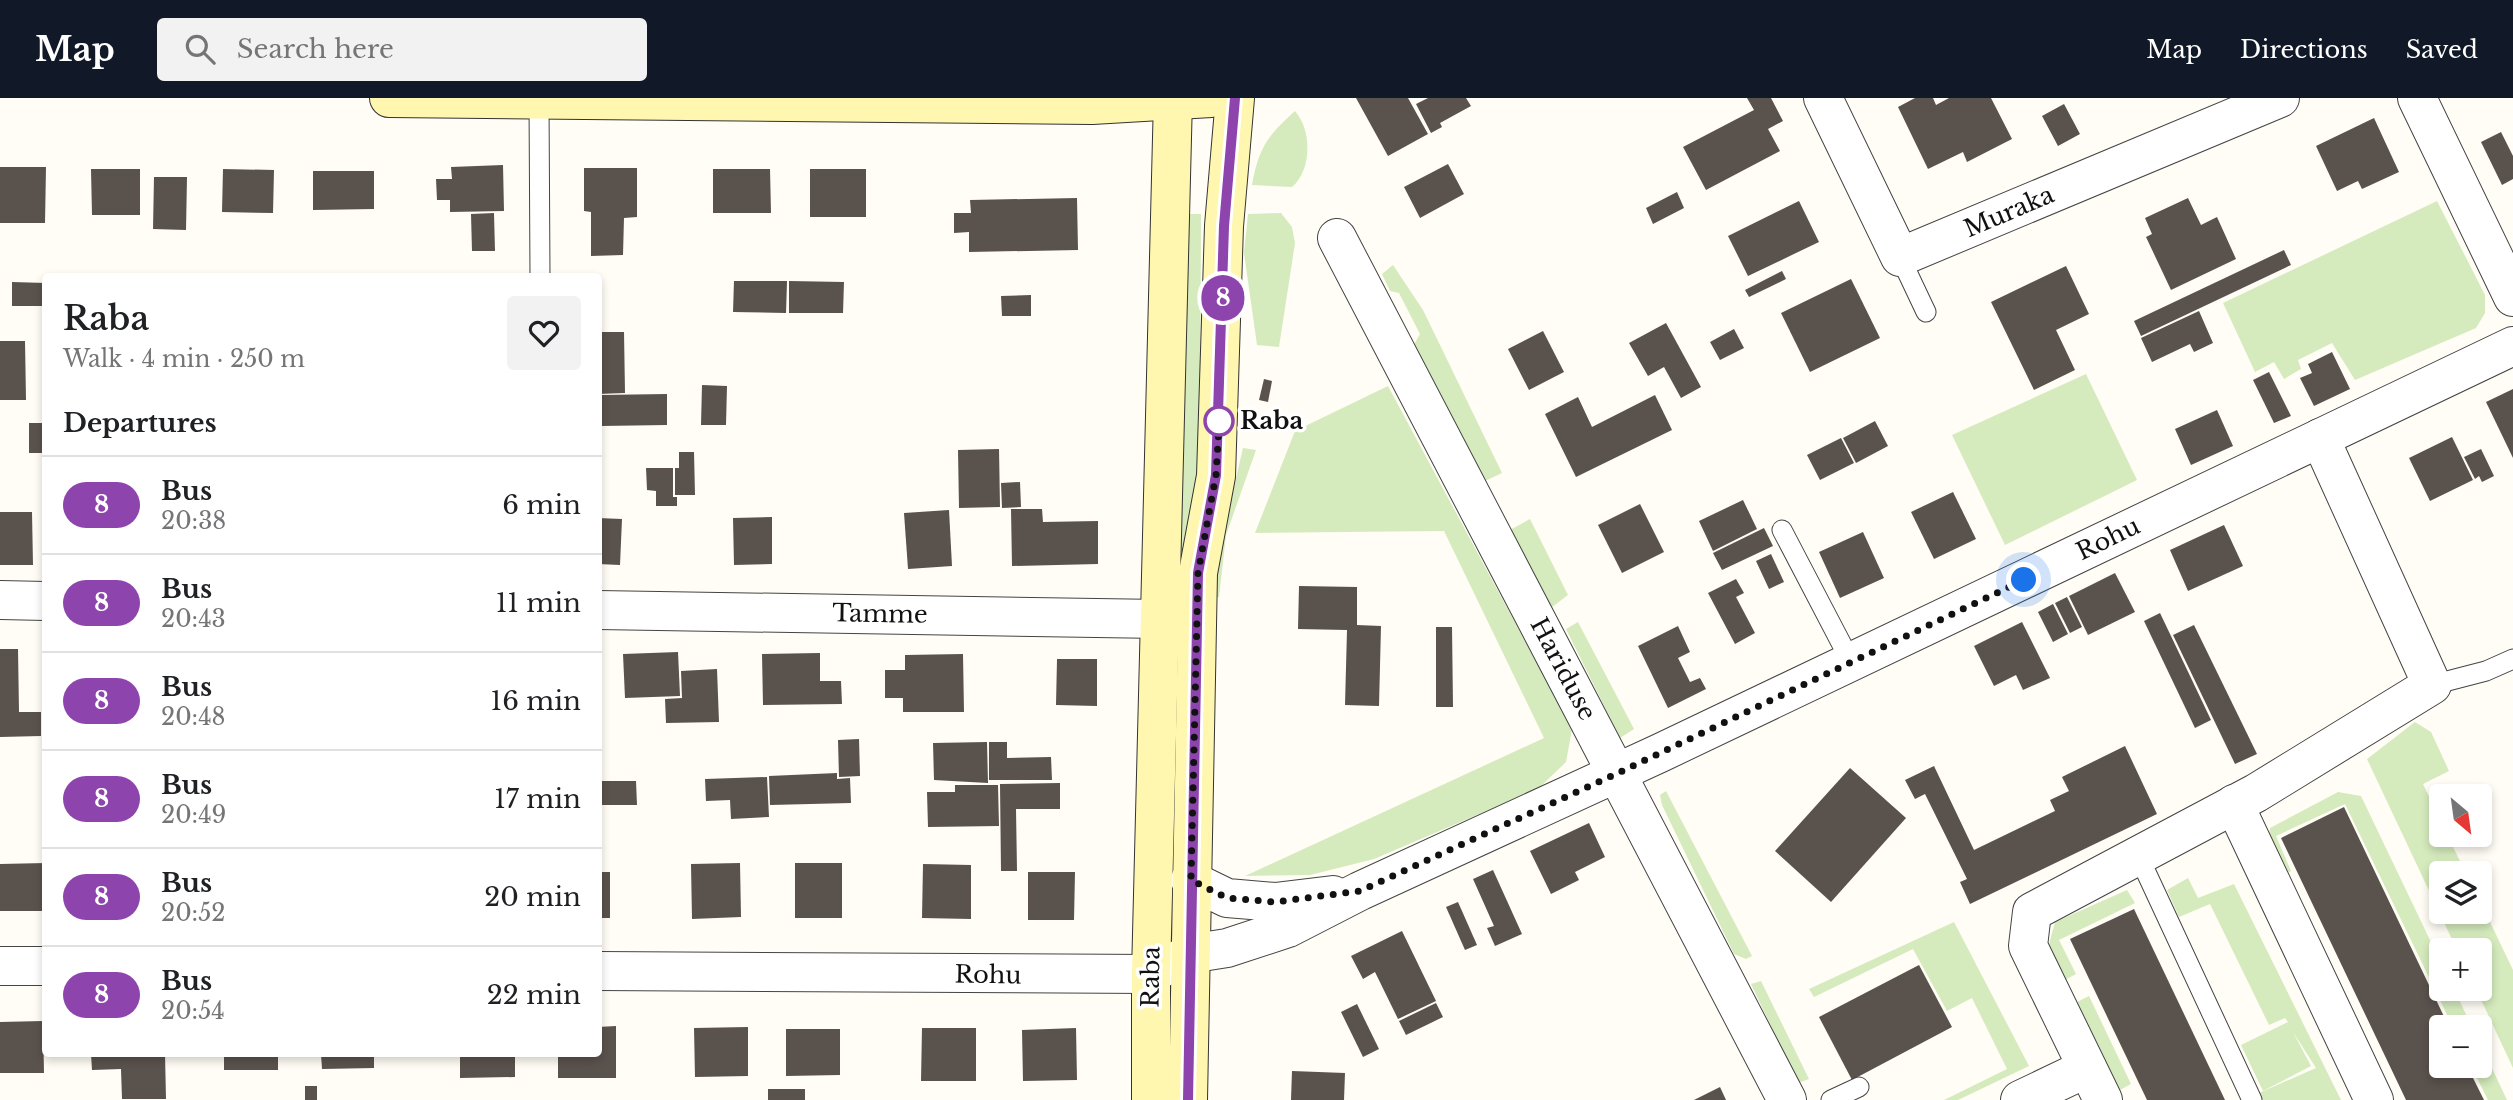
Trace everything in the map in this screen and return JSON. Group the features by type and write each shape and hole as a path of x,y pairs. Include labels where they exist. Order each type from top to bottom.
{"street":[{"path":"389,98 1093,104 1211,98"},
{"name":"Raba","path":"1188,1100 1198,573 1216,475 1224,226 1235,98"},
{"path":"1824,98 1900,257"},
{"name":"Muraka","path":"1900,257 2280,98"},
{"path":"2417,98 2513,298"},
{"name":"Raba","path":"1151,1100 1151,974 1173,100"},
{"name":"Hariduse","path":"1337,238 1787,1100"},
{"name":"Rohu","path":"602,971 1151,974 1189,954 1227,948 1288,928 1360,891 1618,773 2513,346"},
{"path":"2020,1100 2095,1084 2028,946 2032,912 2234,804 2432,685 2320,438"},
{"path":"0,600 42,601"},
{"name":"Tamme","path":"602,610 1161,619"},
{"path":"2234,804 2374,1100"},
{"name":"Rohu","path":"1191,880 1227,898 1275,902 1360,891"},
{"path":"0,966 42,966"}],"lane":[{"path":"539,100 540,273"},
{"path":"1900,257 1926,312"},
{"path":"1782,530 1852,662"},
{"path":"2432,685 2486,671 2513,659"},
{"path":"2138,856 2252,1100"},
{"path":"1831,1100 1859,1087"}],"green space":[{"path":"1295,111 1305,128 1307,139 1306,160 1299,180 1292,187 1252,185 1257,162 1266,143"},
{"path":"2437,201 2485,295 2485,313 2476,328 2355,380 2332,343 2298,360 2301,369 2284,379 2274,362 2255,372 2223,303"},
{"path":"1281,213 1292,227 1295,243 1279,347 1257,345 1244,253 1248,214"},
{"path":"1187,214 1201,214 1200,464 1182,754 1175,525"},
{"path":"1393,265 1423,310 1502,473 1483,482 1412,348 1420,334 1399,293 1390,291 1382,274"},
{"path":"2086,374 2137,480 2005,545 1952,435"},
{"path":"1388,386 1572,729 1566,762 1538,789 1374,859 1310,875 1245,876 1544,738 1444,531 1255,533 1295,431"},
{"path":"1243,448 1256,450 1226,535 1219,597 1213,598 1210,590"},
{"path":"1530,519 1568,595 1551,608 1510,530"},
{"path":"1578,622 1634,729 1620,738 1566,629"},
{"path":"2415,722 2431,732 2449,771 2423,784 2429,797 2429,847 2453,847 2460,861 2429,861 2429,891 2367,759"},
{"path":"1666,791 1752,956 1746,959 1734,954 1662,805 1660,795"},
{"path":"2338,792 2361,796 2429,938 2429,977 2345,804 2276,836 2291,871 2284,875 2268,841 2270,828"},
{"path":"2188,878 2198,898 2234,884 2341,1100 2263,1100 2259,1093 2316,1068 2293,1032 2311,1066 2263,1091 2241,1045 2288,1022 2285,1018 2269,1025 2210,904 2179,917 2167,890"},
{"path":"2127,890 2135,903 2059,940 2076,974 2063,981 2048,948 2055,922"},
{"path":"1954,922 2029,1066 1958,1100 1944,1100 2007,1069 1972,998 1947,1011 1913,949 1814,997 1809,989"},
{"path":"2445,924 2491,924 2513,970 2513,1068 2492,1023 2492,1015 2488,1015 2482,1001 2492,1001 2492,938 2451,938"},
{"path":"1761,981 1809,1079 1798,1083 1751,984"},
{"path":"2089,996 2131,1084 2120,1090 2077,1002"},
{"path":"2440,1001 2460,1001 2466,1015 2447,1015"},
{"path":"2492,1068 2507,1100 2488,1100 2477,1078 2492,1078"}],"building":[{"path":"1356,98 1408,98 1428,134 1388,156"},
{"path":"1428,98 1466,98 1471,106 1440,123 1442,127 1431,133 1416,104"},
{"path":"1747,98 1771,98 1783,121 1768,129 1780,151 1706,190 1683,147 1754,110"},
{"path":"1915,98 1933,98 1936,105 1949,98 1991,98 2012,139 1967,162 1963,152 1928,169 1898,107"},
{"path":"2064,104 2080,134 2058,146 2042,116"},
{"path":"2374,118 2399,172 2362,189 2358,181 2337,191 2316,146"},
{"path":"2501,132 2513,156 2513,179 2502,185 2481,142"},
{"path":"1448,164 1464,194 1420,218 1404,187"},
{"path":"503,165 504,211 450,212 450,200 437,200 436,179 452,179 451,167"},
{"path":"0,167 46,167 45,223 0,223"},
{"path":"584,168 637,168 637,217 624,218 623,255 591,256 591,212 584,211"},
{"path":"91,169 140,169 140,215 92,215"},
{"path":"223,169 274,170 273,213 222,212"},
{"path":"713,169 770,169 771,213 713,213"},
{"path":"810,169 866,169 866,217 810,217"},
{"path":"313,171 374,171 374,209 313,210"},
{"path":"154,177 187,177 186,230 153,229"},
{"path":"1677,192 1684,208 1653,224 1646,208"},
{"path":"1077,198 1078,250 969,252 969,232 954,233 954,213 971,213 970,200"},
{"path":"2188,198 2201,225 2217,217 2236,259 2171,290 2146,237 2152,234 2145,218"},
{"path":"1799,201 1819,242 1748,276 1728,236"},
{"path":"494,213 495,251 472,251 471,214"},
{"path":"2284,250 2291,265 2141,336 2134,321"},
{"path":"2066,266 2089,314 2056,330 2075,370 2034,390 1991,302"},
{"path":"1782,271 1786,279 1749,297 1745,290"},
{"path":"1851,279 1880,338 1810,372 1781,313"},
{"path":"734,281 787,281 786,313 733,312"},
{"path":"789,281 844,282 843,313 789,313"},
{"path":"12,282 42,283 42,306 12,306"},
{"path":"1031,295 1031,316 1002,316 1001,296"},
{"path":"2199,311 2213,343 2194,352 2190,344 2152,362 2141,338"},
{"path":"1666,323 1701,387 1681,398 1664,367 1648,376 1629,343"},
{"path":"1734,329 1744,348 1720,360 1710,342"},
{"path":"1543,331 1564,372 1529,390 1508,349"},
{"path":"602,332 624,332 625,393 602,394"},
{"path":"0,341 25,341 26,400 0,400"},
{"path":"2332,352 2350,389 2314,406 2300,378 2312,373 2308,364"},
{"path":"2269,372 2291,416 2274,423 2253,380"},
{"path":"1264,379 1272,381 1268,402 1259,400"},
{"path":"702,385 727,386 726,425 701,425"},
{"path":"2513,389 2513,458 2486,402"},
{"path":"667,394 667,425 602,426 602,395"},
{"path":"1655,395 1672,430 1576,477 1545,414 1578,397 1592,427"},
{"path":"2217,410 2233,446 2191,465 2175,429"},
{"path":"1875,421 1888,446 1856,463 1843,438"},
{"path":"29,423 42,423 42,453 29,453"},
{"path":"2452,437 2473,480 2430,501 2409,458"},
{"path":"1841,438 1854,463 1820,480 1807,455"},
{"path":"999,449 1000,507 959,508 958,450"},
{"path":"2481,449 2494,476 2482,482 2479,476 2475,479 2464,457"},
{"path":"679,452 694,452 695,495 675,495 675,468 679,468"},
{"path":"646,468 673,468 673,497 677,497 677,506 656,506 656,491 647,490"},
{"path":"1020,482 1021,507 1002,508 1001,483"},
{"path":"1953,492 1976,539 1934,559 1911,512"},
{"path":"1743,500 1757,529 1713,551 1699,521"},
{"path":"1640,504 1664,552 1622,573 1598,525"},
{"path":"1011,509 1042,509 1043,522 1098,521 1098,564 1012,566"},
{"path":"949,510 952,566 908,569 904,513"},
{"path":"0,512 32,512 33,565 0,565"},
{"path":"772,517 772,564 734,565 733,518"},
{"path":"602,518 622,519 620,565 602,564"},
{"path":"2224,525 2243,566 2188,591 2170,550"},
{"path":"1764,528 1773,546 1722,570 1713,553"},
{"path":"1863,532 1884,578 1840,598 1819,552"},
{"path":"1771,554 1784,582 1769,589 1756,561"},
{"path":"2115,573 2135,612 2088,635 2069,596"},
{"path":"1736,579 1744,593 1736,597 1755,633 1735,644 1708,593"},
{"path":"1299,586 1357,587 1357,625 1381,626 1379,706 1345,705 1347,630 1298,629"},
{"path":"2067,597 2082,627 2070,633 2055,603"},
{"path":"2053,604 2068,634 2053,642 2038,612"},
{"path":"2160,613 2211,720 2195,728 2144,621"},
{"path":"2022,622 2050,678 2023,690 2016,675 1994,686 1974,646"},
{"path":"2194,625 2257,754 2235,764 2173,635"},
{"path":"1678,626 1690,652 1678,658 1690,682 1700,678 1706,689 1668,708 1638,646"},
{"path":"1436,627 1452,627 1453,707 1436,707"},
{"path":"0,649 18,649 19,712 41,712 41,736 0,737"},
{"path":"678,652 680,696 625,698 623,654"},
{"path":"820,653 820,681 841,681 842,704 763,705 762,654"},
{"path":"963,654 964,712 903,712 903,698 885,698 885,670 905,670 905,655"},
{"path":"1057,659 1097,659 1097,706 1056,705"},
{"path":"717,669 719,722 666,723 665,699 682,698 681,671"},
{"path":"859,739 860,776 839,777 838,740"},
{"path":"987,742 988,783 934,780 933,743"},
{"path":"989,742 1007,742 1007,758 1051,757 1052,780 989,780"},
{"path":"2125,746 2157,814 1970,904 1960,882 1967,879 1925,794 1915,799 1905,780 1934,766 1974,850 2055,811 2050,800 2069,791 2062,777"},
{"path":"1850,768 1906,818 1831,902 1775,851"},
{"path":"837,773 837,779 850,778 851,803 770,805 769,776"},
{"path":"767,777 769,817 731,819 730,800 706,801 705,779"},
{"path":"602,781 636,781 637,805 602,805"},
{"path":"1060,783 1060,809 1016,809 1017,871 1001,871 1000,784"},
{"path":"955,785 998,785 999,826 928,827 927,792 955,792"},
{"path":"2344,807 2429,985 2429,1001 2437,1001 2443,1015 2429,1015 2429,1078 2473,1078 2484,1100 2406,1100 2281,838"},
{"path":"1589,823 1605,857 1575,872 1579,880 1551,894 1530,851"},
{"path":"42,863 42,911 0,911 0,864"},
{"path":"740,863 741,917 692,919 691,864"},
{"path":"795,863 842,863 842,918 795,918"},
{"path":"923,864 971,865 971,919 922,918"},
{"path":"1493,870 1522,934 1495,946 1487,928 1494,926 1473,879"},
{"path":"602,872 610,872 610,918 602,918"},
{"path":"1028,872 1075,872 1074,920 1028,920"},
{"path":"1458,902 1477,945 1465,950 1446,907"},
{"path":"2134,909 2225,1100 2147,1100 2070,939"},
{"path":"1402,931 1436,1001 1398,1019 1375,972 1363,979 1351,956"},
{"path":"1919,965 1952,1027 1852,1080 1819,1017"},
{"path":"1436,1003 1443,1017 1406,1035 1399,1021"},
{"path":"1357,1004 1379,1049 1363,1057 1341,1012"},
{"path":"42,1021 44,1073 0,1073 0,1022"},
{"path":"616,1026 616,1078 558,1078 558,1057 602,1057 602,1027"},
{"path":"748,1027 748,1076 695,1077 694,1028"},
{"path":"922,1028 976,1028 976,1081 921,1081"},
{"path":"1076,1028 1077,1080 1023,1081 1022,1030"},
{"path":"786,1029 840,1029 840,1075 786,1076"},
{"path":"91,1057 165,1057 166,1099 122,1099 121,1069 92,1070"},
{"path":"224,1057 278,1057 278,1070 224,1070"},
{"path":"321,1057 374,1057 374,1068 322,1069"},
{"path":"460,1057 515,1057 515,1077 460,1078"},
{"path":"1292,1071 1345,1073 1344,1100 1291,1100"},
{"path":"305,1086 317,1086 317,1100 305,1100"},
{"path":"1720,1087 1726,1100 1694,1100"},
{"path":"768,1089 805,1089 805,1100 768,1100"}],"bus line":[{"name":"8","path":"1188,1100 1198,573 1216,475 1221,389 1224,226 1235,98"}],"place":[{"name":"Raba","path":"1219,421"}],"route":[{"path":"1219,421 1220,410 1216,475 1198,573 1191,880 1227,898 1275,902 1360,891 1618,773 2024,580"}]}
